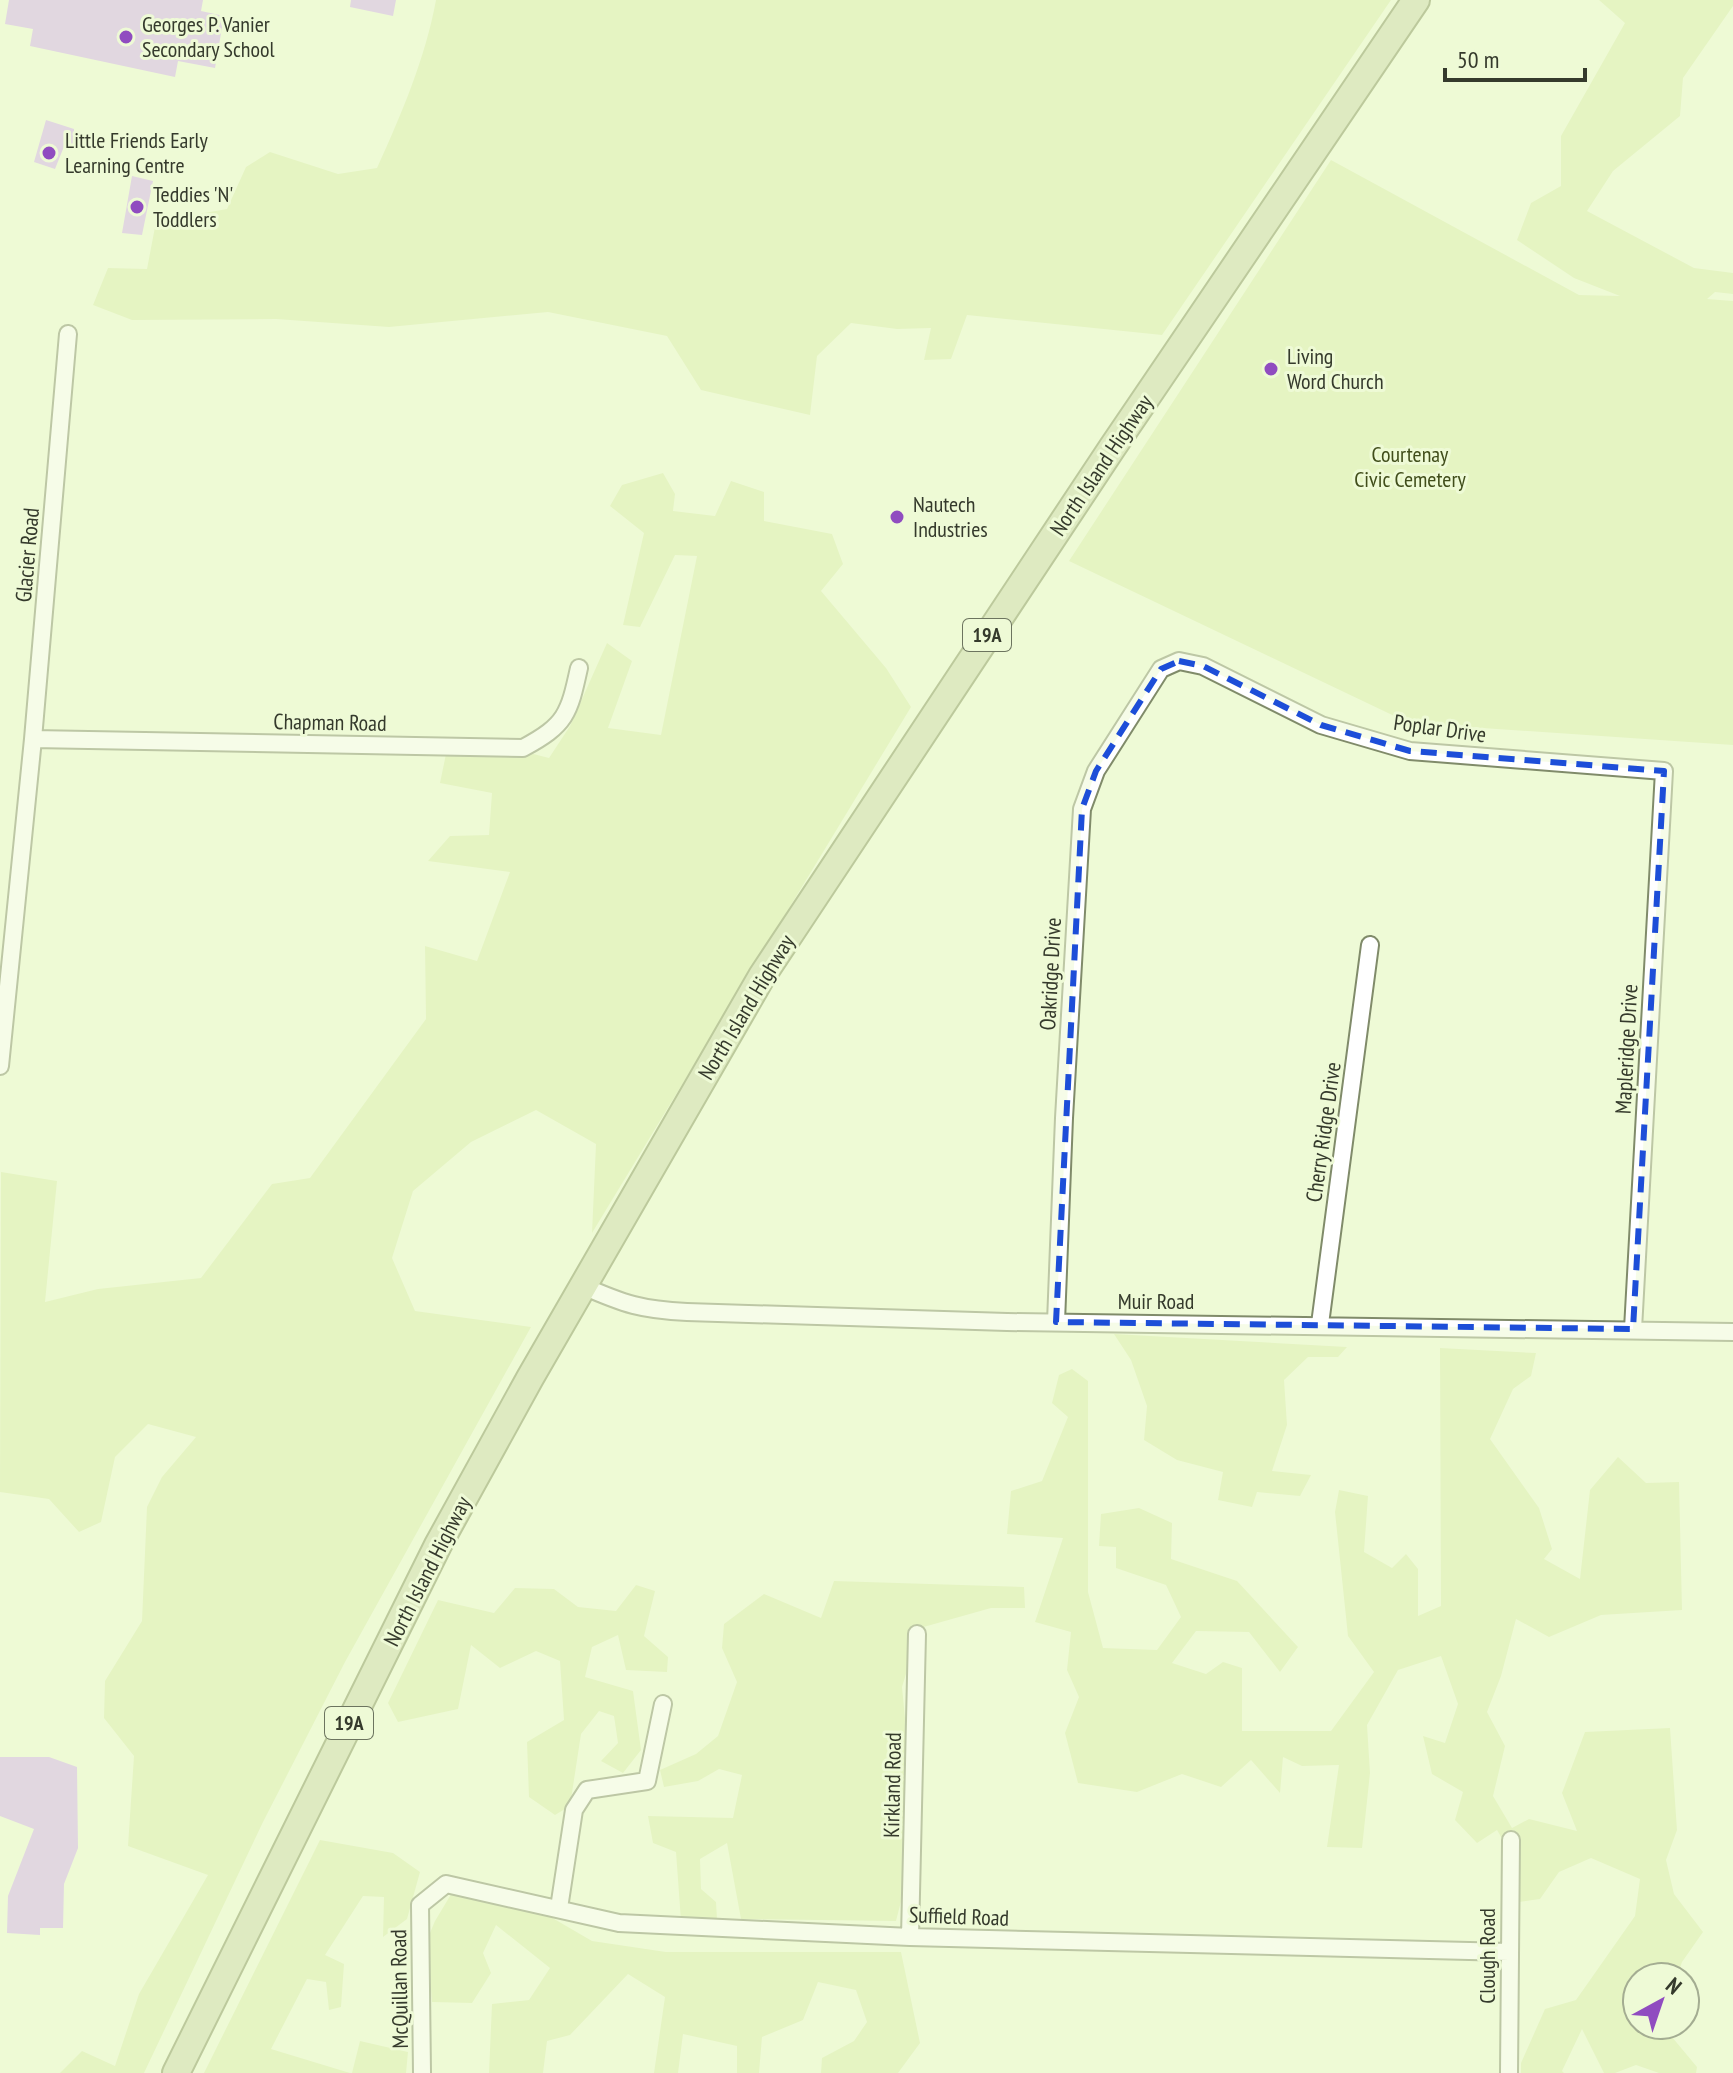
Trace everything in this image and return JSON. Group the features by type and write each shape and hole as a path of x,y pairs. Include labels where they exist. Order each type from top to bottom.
{"main road":[{"name":"North Island Highway","path":"176,2073 438,1545 762,976 854,833 1416,0"}],"street":[{"name":"Glacier Road","path":"0,1066 33,739 68,334"},
{"name":"Poplar Drive","path":"1179,661 1203,666 1321,725 1410,751 1664,771"},
{"name":"Oakridge Drive","path":"1056,1322 1082,809 1096,771 1161,669 1179,661"},
{"name":"Chapman Road","path":"33,739 523,748 549,734 570,710 579,668"},
{"name":"Mapleridge Drive","path":"1633,1329 1664,771"},
{"name":"Cherry Ridge Drive","path":"1320,1324 1370,945"},
{"name":"Muir Road","path":"583,1286 627,1305 650,1310 1056,1322 1733,1332"},
{"name":"Kirkland Road","path":"910,1937 917,1634"},
{"path":"559,1908 574,1810 587,1790 647,1781 663,1704"},
{"name":"Clough Road","path":"1509,2073 1511,1840"},
{"name":"Suffield Road","path":"420,1905 446,1884 619,1923 910,1937 1509,1952"},
{"name":"McQuillan Road","path":"420,1905 422,2073"}],"highlighted area":[{"path":"1179,661 1203,666 1321,725 1410,751 1664,771 1633,1329 1056,1322 1082,809 1096,771 1161,669"}],"green space":[{"path":"436,0 1391,0 1162,335 967,315 951,359 924,360 931,328 897,329 851,323 817,356 810,415 701,390 667,336 548,312 389,327 276,319 132,320 93,305 108,268 147,269 155,227 181,217 227,209 246,167 270,152 338,174 377,168 412,86"},
{"name":"Courtenay Civic Cemetery","path":"1599,0 1733,0 1733,6 1683,78 1680,116 1613,171 1587,211 1694,268 1733,273 1733,294 1715,292 1707,299 1733,301 1733,745 1409,723 1069,561 1331,160 1579,295 1620,296 1574,278 1517,240 1531,203 1561,186 1561,136 1625,23"},
{"path":"663,473 675,494 673,511 715,516 731,481 764,492 764,521 832,534 843,564 821,591 886,668 911,707 592,1233 596,1144 536,1110 471,1142 413,1191 392,1258 415,1311 531,1327 345,1662 263,1822 144,2073 60,2073 82,2051 115,2066 139,1994 208,1875 128,1846 134,1756 104,1718 105,1681 142,1621 147,1507 162,1477 196,1437 148,1424 115,1457 101,1522 79,1532 49,1499 0,1492 1,1172 57,1181 45,1302 98,1289 201,1278 272,1184 310,1178 426,1019 425,946 477,961 510,872 428,861 450,836 489,835 492,793 440,783 446,754 514,749 549,758 570,726 607,643 632,661 608,728 661,735 697,556 675,555 640,627 623,625 644,533 610,506 622,485"},
{"path":"1114,1334 1347,1347 1338,1357 1308,1357 1284,1380 1287,1425 1272,1471 1311,1475 1300,1496 1257,1492 1252,1507 1218,1500 1223,1472 1177,1460 1144,1440 1147,1406 1131,1360"},
{"path":"1440,1348 1536,1353 1531,1376 1513,1389 1490,1439 1539,1508 1552,1549 1544,1559 1580,1579 1590,1490 1618,1457 1646,1483 1679,1482 1682,1610 1601,1615 1549,1637 1516,1619 1501,1676 1487,1712 1505,1746 1493,1796 1512,1828 1529,1819 1577,1831 1562,1793 1585,1732 1670,1728 1677,1830 1666,1860 1674,1894 1703,1932 1683,1961 1621,1961 1621,2041 1675,2041 1697,2067 1696,2073 1659,2073 1636,2065 1615,2073 1604,2073 1582,2029 1562,2071 1564,2073 1521,2073 1521,2063 1545,2009 1576,2000 1635,1916 1640,1879 1591,1858 1559,1872 1540,1899 1512,1903 1511,1854 1497,1830 1477,1843 1455,1820 1463,1792 1432,1774 1423,1736 1445,1743 1458,1704 1441,1656 1398,1670 1367,1725 1370,1773 1362,1848 1327,1847 1339,1765 1302,1766 1283,1757 1280,1793 1251,1760 1221,1787 1182,1774 1137,1792 1078,1783 1065,1733 1079,1697 1067,1670 1071,1632 1035,1622 1063,1538 1007,1534 1011,1491 1042,1481 1068,1417 1052,1403 1059,1375 1072,1369 1088,1381 1088,1592 1103,1648 1157,1650 1181,1617 1166,1585 1116,1568 1116,1547 1099,1546 1101,1514 1139,1508 1172,1523 1171,1559 1237,1581 1298,1647 1280,1672 1249,1632 1196,1631 1172,1663 1206,1674 1223,1662 1242,1668 1242,1731 1331,1731 1374,1672 1348,1636 1335,1512 1339,1490 1368,1496 1364,1552 1392,1568 1406,1554 1418,1569 1418,1616 1441,1606"},
{"path":"834,1581 1024,1587 1025,1608 991,1608 920,1628 902,1687 911,1780 911,1862 896,1921 741,1919 727,1843 700,1859 701,1889 716,1902 717,1919 681,1921 676,1852 653,1843 648,1816 733,1818 742,1775 719,1769 698,1781 664,1787 660,1770 696,1754 718,1736 737,1682 722,1648 724,1624 764,1594 821,1618"},
{"path":"636,1585 655,1591 644,1636 668,1657 667,1672 626,1670 618,1635 592,1647 585,1677 633,1691 641,1750 623,1773 601,1761 618,1743 614,1716 599,1711 581,1734 570,1806 555,1815 529,1797 527,1742 564,1720 560,1661 536,1651 500,1668 471,1645 458,1709 398,1722 388,1703 438,1600 494,1613 515,1588 554,1589 578,1607 616,1611"},
{"path":"320,1840 393,1853 420,1872 407,1919 383,1937 384,1897 363,1896 325,1955 344,1964 341,2007 329,2010 326,1982 307,1979 271,2049 350,2073 204,2073"},
{"path":"456,1886 549,1916 592,1941 666,1952 901,1952 920,2043 898,2073 821,2073 822,2058 854,2041 867,2022 856,1990 818,1982 803,2020 762,2037 759,2073 737,2073 737,2046 683,2034 678,2073 654,2073 665,1997 628,1974 570,2035 547,2041 543,2073 489,2073 492,2004 529,2000 550,1968 496,1925 483,1953 491,1973 472,2003 432,2002 427,1940"},
{"path":"360,2041 408,2052 406,2073 352,2073"}],"building":[{"name":"Georges P. Vanier Secondary School","path":"9,0 203,0 201,11 224,16 215,68 178,61 175,77 30,46 33,29 5,24"},
{"name":"Georges P. Vanier Secondary School","path":"351,0 396,0 393,16 350,7"},
{"name":"Little Friends Early Learning Centre","path":"46,120 74,129 74,144 65,144 55,169 34,162"},
{"name":"Teddies 'N' Toddlers","path":"132,176 153,181 142,235 122,233"},
{"path":"0,1757 49,1757 77,1767 78,1848 64,1884 63,1928 40,1928 40,1935 7,1933 8,1896 34,1829 0,1816"}],"place":[{"name":"Georges P. Vanier Secondary School","path":"126,37"},
{"name":"Little Friends Early Learning Centre","path":"49,153"},
{"name":"Teddies 'N' Toddlers","path":"137,207"},
{"name":"Living Word Church","path":"1271,369"},
{"name":"Nautech Industries","path":"897,517"}]}
